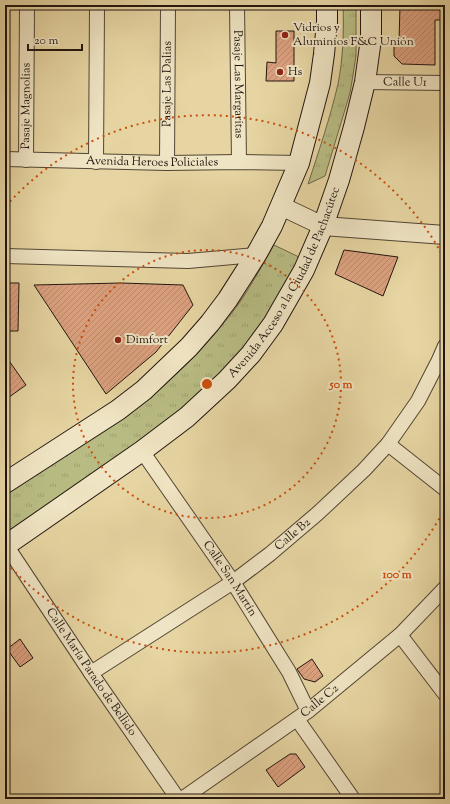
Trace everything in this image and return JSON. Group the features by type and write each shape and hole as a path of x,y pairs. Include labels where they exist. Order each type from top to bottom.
{"main road":[{"path":"5,483 118,410 144,390 189,347 228,299 256,255 272,226 300,163 320,83 327,22 327,5"},
{"name":"Avenida Acceso a la Ciudad de Pachacútec","path":"5,545 142,451 187,417 227,380 250,354 273,324 304,270 323,226 341,172 365,82 371,39 371,5"}],"street":[{"name":"Pasaje Magnolias","path":"26,160 27,5"},
{"path":"96,162 97,5"},
{"name":"Pasaje Las Dalias","path":"167,163 168,5"},
{"name":"Pasaje Las Margaritas","path":"237,5 239,162"},
{"name":"Calle U1","path":"365,82 445,84"},
{"name":"Avenida Heroes Policiales","path":"5,159 167,163 300,163"},
{"path":"281,206 323,226 445,235"},
{"path":"5,256 188,261 256,255"},
{"name":"Calle B2","path":"92,673 233,582 270,554 317,514 364,470 388,444 418,401 445,346"},
{"path":"388,444 445,489"},
{"name":"Calle San Martín","path":"142,451 233,582 289,672 303,715 353,799"},
{"name":"Calle María Parado de Bellido","path":"5,545 178,799"},
{"name":"Calle C2","path":"182,799 303,715 400,634 445,588"},
{"path":"400,634 445,694"}],"green space":[{"path":"343,5 356,5 356,55 350,93 325,176 308,184 328,122 338,84 343,45"},
{"path":"274,245 301,258 253,338 184,412 5,537 5,495 140,404 155,393 178,372 211,338 231,314 249,288"}],"building":[{"path":"400,5 444,5 444,20 435,20 435,65 402,64 394,56 394,42 399,42"},
{"path":"276,31 294,31 294,81 266,81 267,62 276,63"},
{"path":"344,250 398,257 383,296 335,274"},
{"path":"5,283 19,283 18,331 5,331"},
{"name":"Dimfort","path":"121,283 183,285 193,305 156,352 106,394 34,285"},
{"path":"5,355 26,385 5,400"},
{"path":"20,639 33,658 20,667 7,649"},
{"path":"312,659 323,676 315,682 304,679 297,669"},
{"path":"290,754 296,754 305,767 278,787 266,770"}],"place":[{"name":"Vidrios y Aluminios F&C Unión","path":"285,35"},
{"name":"Hs","path":"280,72"},
{"name":"Dimfort","path":"118,340"}]}
